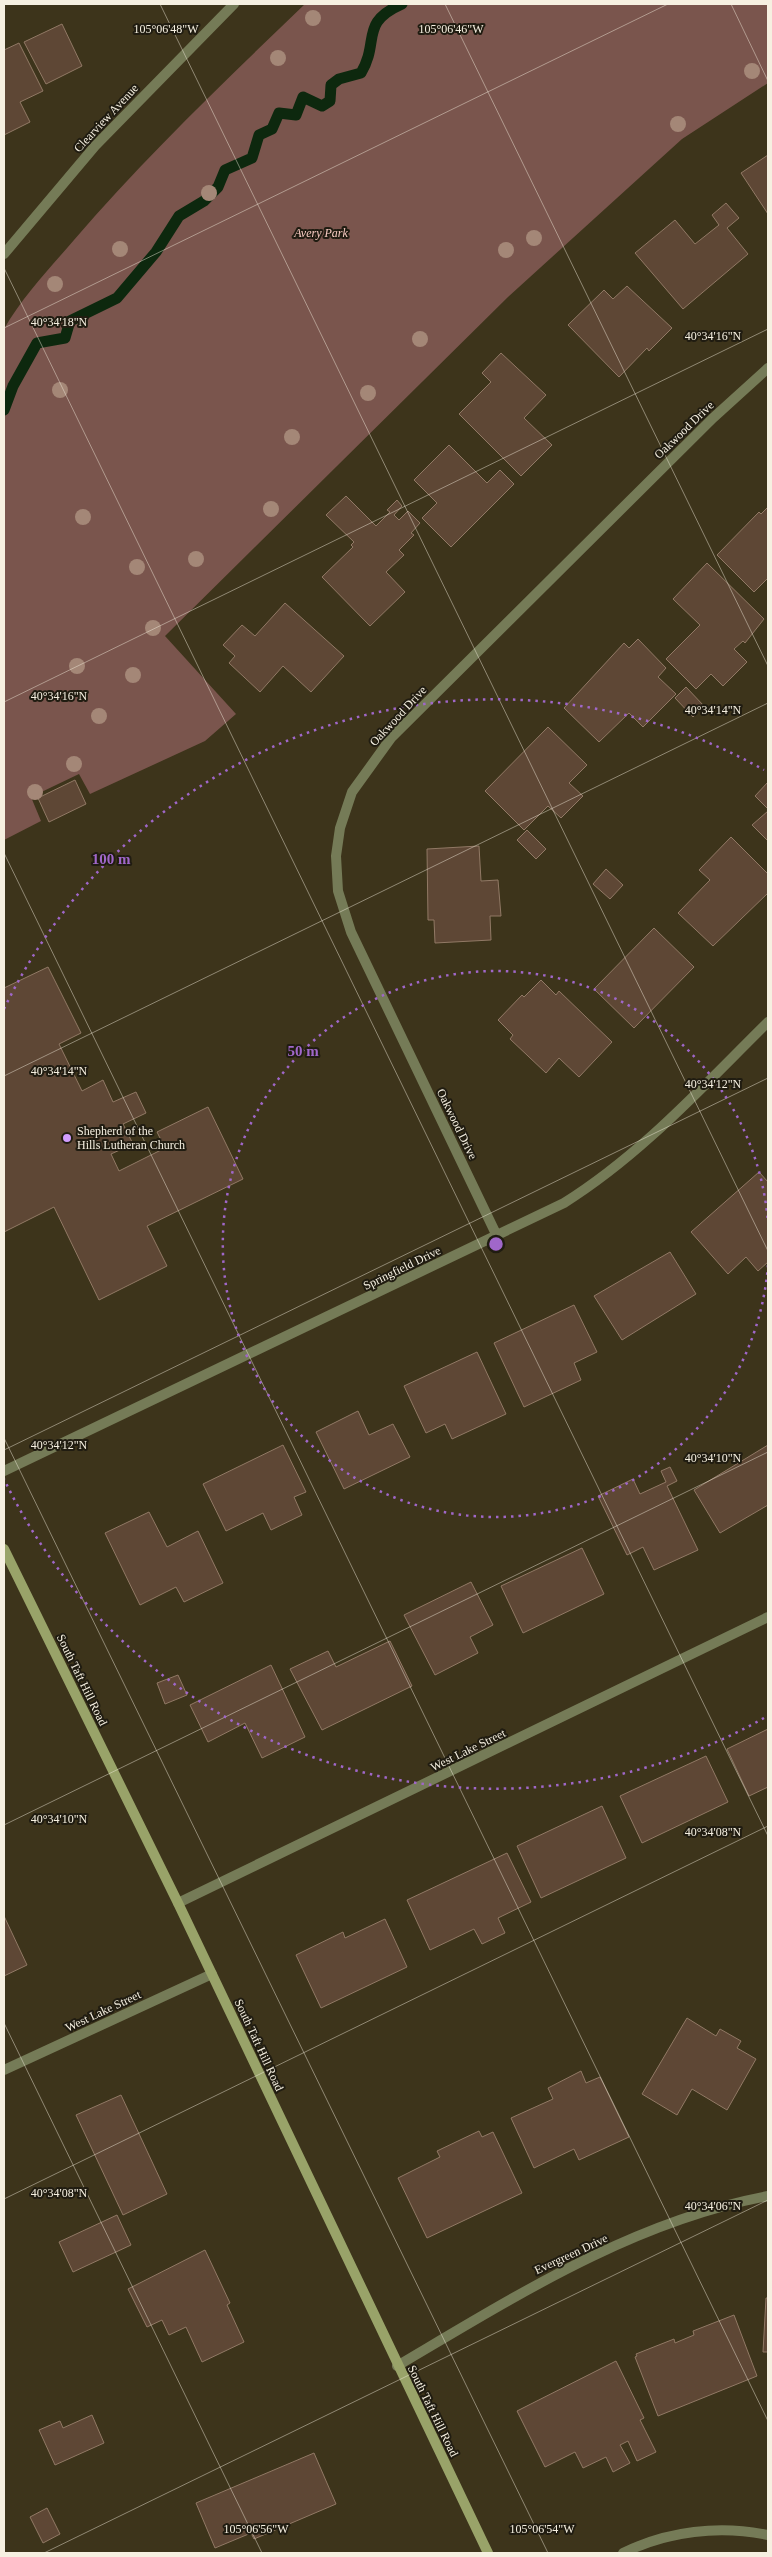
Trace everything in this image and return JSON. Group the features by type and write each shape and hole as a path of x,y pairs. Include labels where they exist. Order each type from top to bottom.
{"main road":[{"name":"South Taft Hill Road","path":"4,1549 178,1903 397,2366 488,2553"}],"street":[{"name":"Clearview Avenue","path":"4,254 95,146 234,4"},
{"name":"Oakwood Drive","path":"497,1236 351,932 338,891 336,856 340,828 352,792 391,738 713,418 768,368"},
{"name":"Springfield Drive","path":"4,1471 564,1203 594,1184 645,1144 768,1022"},
{"name":"West Lake Street","path":"178,1903 768,1617"},
{"name":"West Lake Street","path":"4,2070 212,1974"},
{"name":"Evergreen Drive","path":"397,2366 548,2278 680,2218 730,2203 768,2196"},
{"path":"623,2553 639,2546 680,2534 743,2530 768,2535"}],"green space":[{"name":"Avery Park","path":"305,4 768,4 768,83 682,139 508,297 165,636 236,714 205,741 90,794 79,774 31,797 41,821 4,840 4,329 37,283 129,178"}],"building":[{"path":"62,24 82,66 46,84 24,42"},
{"path":"19,43 43,91 20,102 30,122 4,135 4,50"},
{"path":"768,155 768,214 741,173"},
{"path":"726,203 739,218 727,228 748,254 683,309 635,253 675,220 695,244 719,225 712,215"},
{"path":"627,286 672,328 649,351 647,348 619,377 568,325 604,290 613,299"},
{"path":"501,353 546,395 524,418 552,445 521,476 459,414 491,382 482,373"},
{"path":"449,445 487,483 500,470 514,484 451,547 422,518 437,503 414,480"},
{"path":"346,496 376,526 390,512 387,510 397,500 402,506 394,515 399,520 408,511 420,523 411,533 414,535 399,550 404,555 386,572 405,592 370,626 322,577 353,547 351,545 354,542 326,515"},
{"path":"768,507 768,578 754,592 717,555 759,512 761,514"},
{"path":"707,563 764,619 745,643 743,641 734,649 747,662 723,686 711,674 696,689 666,659 700,625 673,599"},
{"path":"285,603 344,656 311,692 283,666 260,692 229,663 235,656 223,645 242,625 255,636"},
{"path":"638,639 666,668 658,677 676,694 643,727 629,713 599,742 564,708 624,643 629,648"},
{"path":"686,687 704,706 693,717 675,698"},
{"path":"548,727 587,765 569,783 583,796 561,818 548,806 524,830 485,791"},
{"path":"75,780 86,804 49,822 38,798"},
{"path":"768,782 768,809 755,796"},
{"path":"768,811 768,841 752,825"},
{"path":"527,830 546,849 536,859 517,840"},
{"path":"731,837 768,874 768,893 713,946 678,913 710,880 699,870"},
{"path":"479,846 481,881 498,880 501,916 490,916 491,940 435,943 434,920 428,920 427,849"},
{"path":"606,869 623,885 610,899 593,884"},
{"path":"654,928 694,967 634,1028 594,989"},
{"name":"Shepherd of the Hills Lutheran Church","path":"48,967 81,1033 59,1044 82,1091 103,1080 113,1102 136,1092 146,1113 123,1124 133,1144 111,1154 119,1171 165,1148 157,1132 208,1107 243,1179 147,1226 167,1266 99,1300 54,1207 4,1232 4,988"},
{"path":"541,980 556,995 559,991 612,1042 579,1077 559,1058 546,1073 510,1039 513,1035 498,1020 522,995 524,997"},
{"path":"759,1172 768,1182 768,1262 758,1271 746,1257 728,1274 691,1232"},
{"path":"670,1252 696,1294 622,1340 594,1296"},
{"path":"574,1305 597,1352 574,1363 581,1380 524,1407 494,1343"},
{"path":"477,1352 506,1414 452,1439 445,1424 426,1433 404,1386"},
{"path":"358,1411 369,1435 393,1424 410,1457 344,1489 316,1432"},
{"path":"283,1445 306,1492 294,1497 302,1515 271,1530 263,1513 226,1531 203,1484"},
{"path":"768,1445 768,1505 720,1533 694,1490"},
{"path":"670,1467 677,1481 667,1486 698,1550 654,1570 643,1547 627,1555 598,1496 633,1479 640,1494 666,1482 661,1471"},
{"path":"149,1512 167,1547 198,1531 223,1583 184,1602 176,1587 140,1605 105,1533"},
{"path":"582,1548 604,1594 523,1633 501,1586"},
{"path":"471,1582 493,1625 470,1637 478,1653 435,1675 404,1615"},
{"path":"390,1641 412,1686 322,1730 290,1669 328,1651 336,1667"},
{"path":"271,1665 305,1737 262,1758 245,1723 208,1742 190,1705"},
{"path":"178,1675 187,1695 165,1704 157,1683"},
{"path":"768,1729 768,1787 749,1796 727,1749"},
{"path":"706,1756 728,1802 642,1843 620,1796"},
{"path":"602,1806 626,1858 541,1898 517,1846"},
{"path":"507,1853 531,1902 498,1918 505,1933 482,1944 474,1929 430,1950 407,1900"},
{"path":"4,1916 27,1965 4,1976"},
{"path":"385,1919 407,1967 321,2008 296,1955 343,1932 345,1938"},
{"path":"687,2018 716,2036 720,2029 741,2041 737,2048 756,2059 727,2110 692,2089 677,2115 642,2094"},
{"path":"581,2071 586,2083 600,2077 629,2137 579,2160 574,2149 534,2168 511,2118 553,2099 548,2088"},
{"path":"121,2095 167,2194 123,2215 76,2115"},
{"path":"479,2131 482,2137 493,2132 522,2193 427,2238 398,2178 440,2157 437,2151"},
{"path":"117,2215 131,2245 73,2272 59,2242"},
{"path":"205,2250 230,2303 227,2305 244,2342 202,2362 186,2327 169,2335 162,2320 147,2327 128,2289"},
{"path":"766,2298 768,2298 768,2352 763,2352"},
{"path":"734,2315 757,2376 658,2416 635,2357 637,2356 636,2354 674,2339 675,2343 694,2335 693,2331"},
{"path":"616,2361 644,2418 640,2420 656,2452 637,2461 628,2441 620,2445 630,2463 613,2472 606,2457 583,2468 575,2452 545,2467 517,2411"},
{"path":"92,2415 104,2443 55,2465 39,2430 60,2421 63,2428"},
{"path":"314,2453 336,2504 254,2539 251,2533 215,2548 196,2503"},
{"path":"47,2508 60,2534 43,2543 30,2517"}],"waterway":[{"path":"4,410 13,386 37,343 65,338 70,321 117,298 156,252 179,216 204,201 218,187 225,170 252,158 259,135 272,129 279,113 296,115 303,97 322,106 330,101 331,85 339,79 361,73 366,62 375,26 380,18 402,4"}],"place":[{"name":"Shepherd of the Hills Lutheran Church","path":"67,1138"}]}
